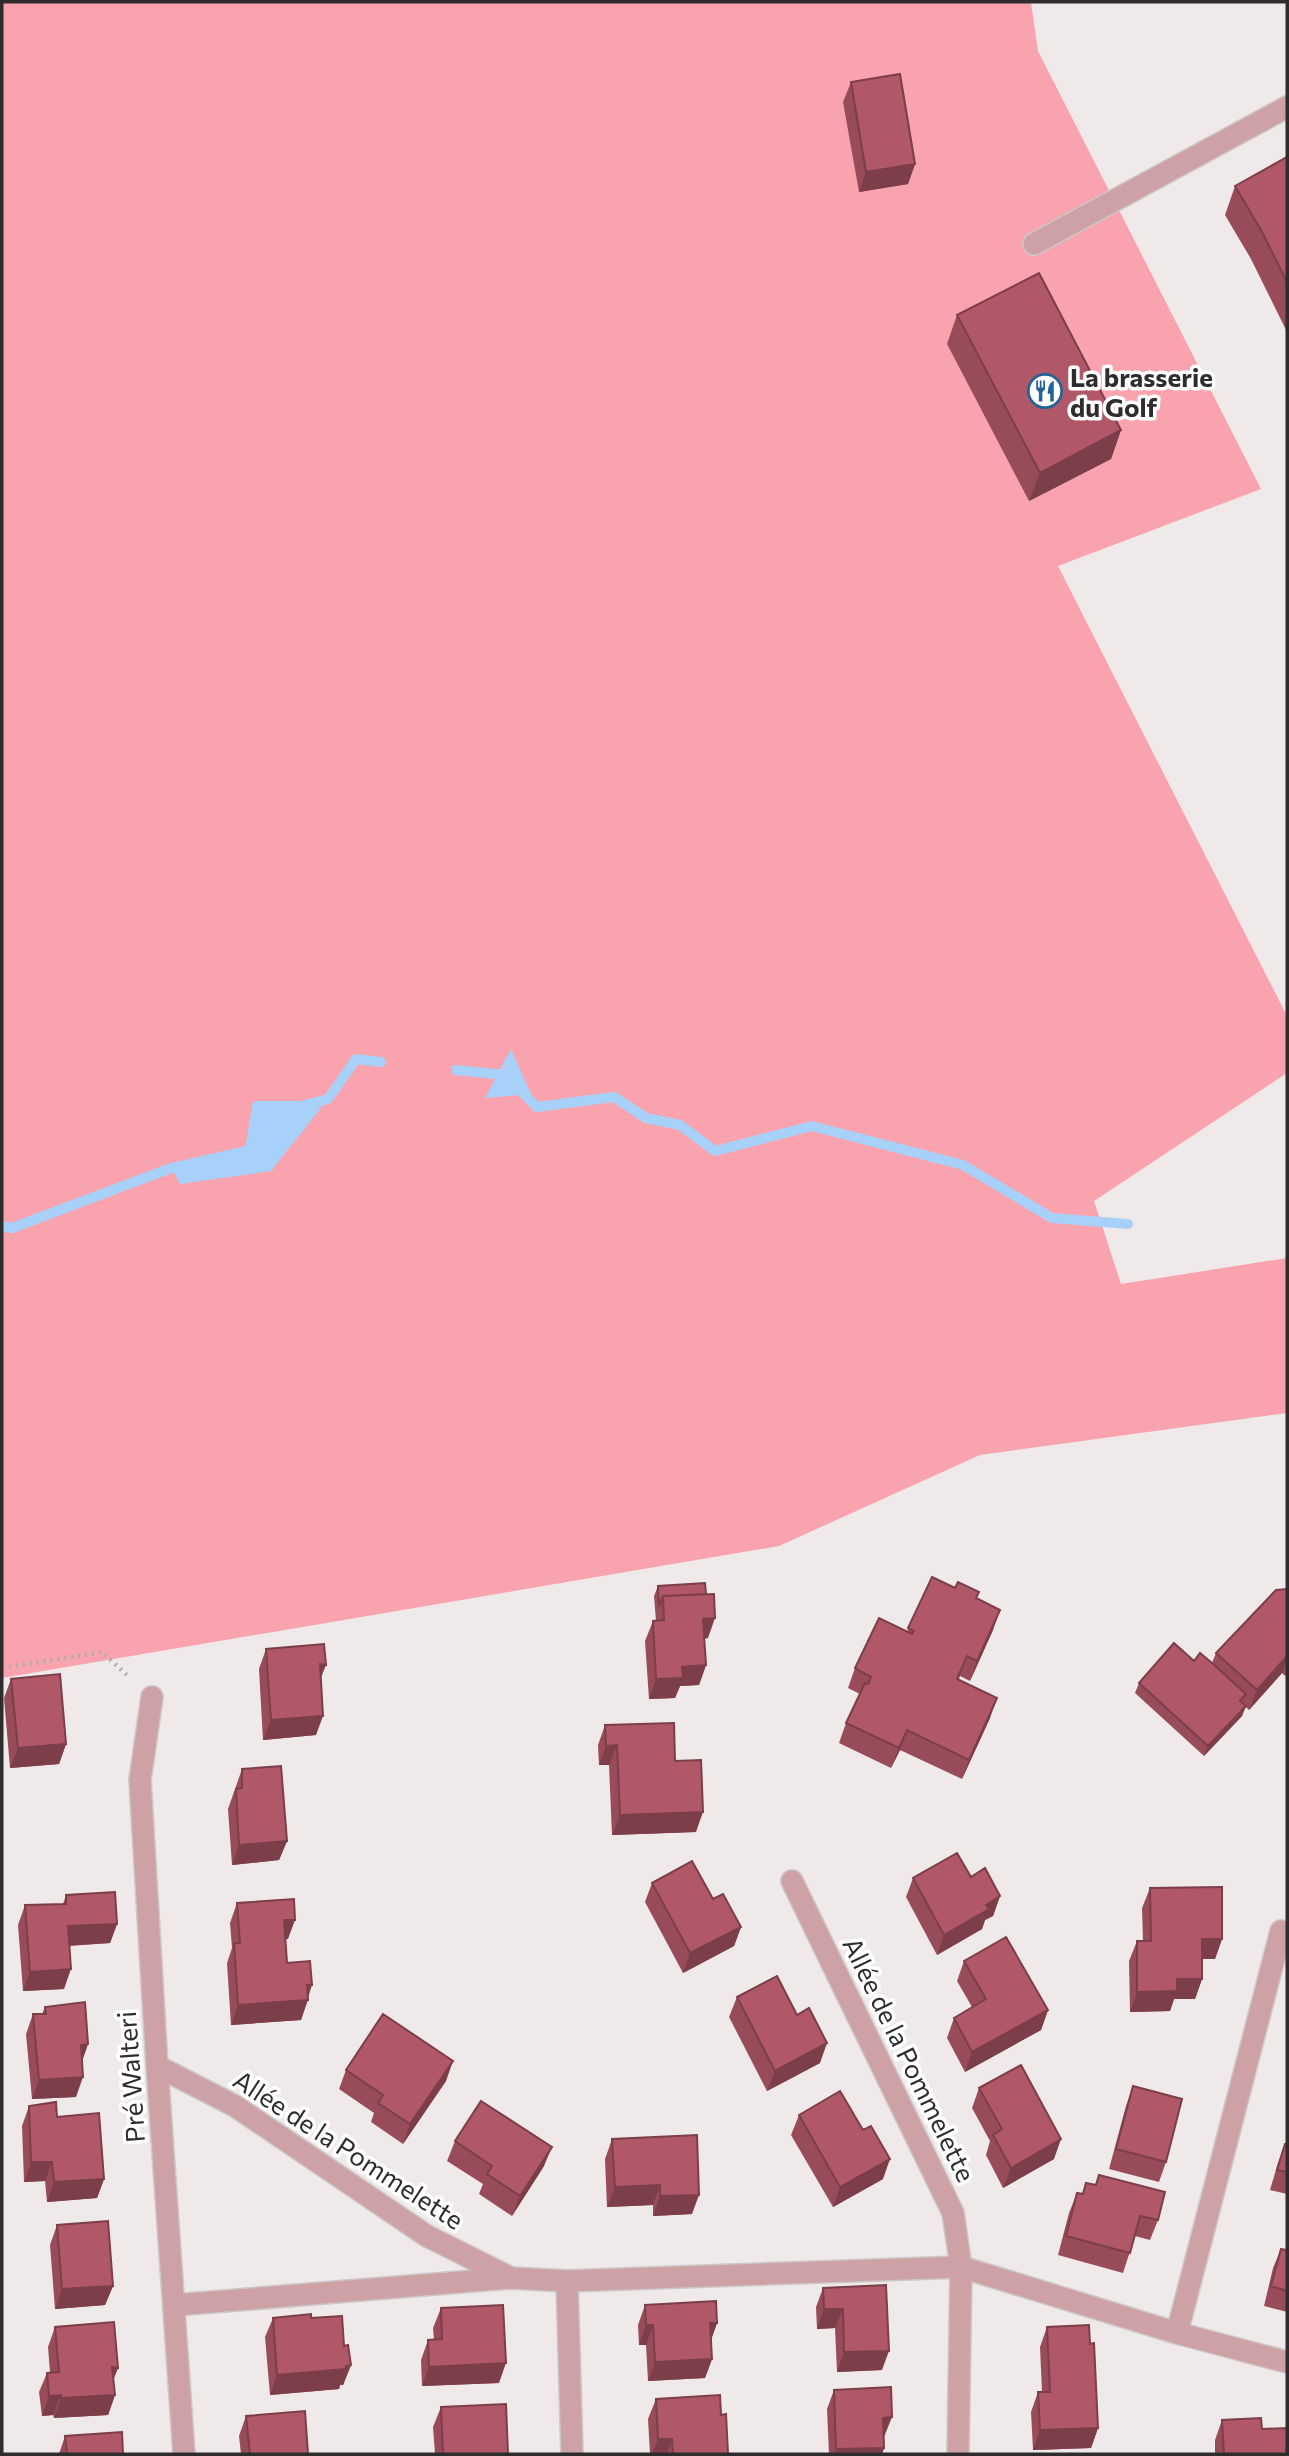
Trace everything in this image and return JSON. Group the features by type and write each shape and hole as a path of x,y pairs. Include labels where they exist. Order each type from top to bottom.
{"street":[{"path":"1034,244 1287,107"},
{"name":"Pré Walteri","path":"152,1697 141,1780 156,2066 184,2454"},
{"name":"Allée de la Pommelette","path":"792,1881 953,2213 961,2267 958,2454"},
{"path":"1177,2333 1281,1931"},
{"name":"Allée de la Pommelette","path":"156,2066 235,2106 427,2236 511,2278"},
{"name":"Allée de la Pommelette","path":"174,2305 511,2278 567,2281 961,2267 1177,2333 1287,2362"},
{"path":"567,2281 572,2454"}],"path":[{"path":"2,1668 102,1652 152,1697"}],"shaded area":[{"path":"2,2 1031,2 1038,51 1261,489 1058,566 1287,1016 1287,1073 1094,1201 1121,1284 1287,1258 1287,1413 980,1455 779,1546 2,1678"}],"water":[{"path":"511,1049 531,1094 485,1098"},
{"path":"328,1099 271,1171 180,1184 171,1168 250,1150 257,1106 301,1106"}],"building":[{"path":"900,74 915,164 866,172 851,82"},
{"path":"1287,157 1287,282 1235,186"},
{"path":"1039,273 1121,430 1040,473 957,315"},
{"path":"932,1577 955,1588 958,1582 979,1592 976,1598 1000,1610 977,1661 967,1656 957,1679 997,1698 969,1760 907,1730 899,1748 846,1723 865,1683 868,1684 871,1677 855,1668 879,1618 912,1634 914,1631 908,1628"},
{"path":"705,1583 706,1594 663,1596 659,1606 658,1586"},
{"path":"1287,1589 1287,1656 1257,1690 1216,1653 1276,1590"},
{"path":"714,1594 715,1618 703,1619 706,1665 682,1667 683,1678 656,1679 653,1621 664,1620 663,1596"},
{"path":"1174,1643 1194,1661 1200,1653 1246,1694 1240,1701 1246,1706 1208,1746 1139,1683"},
{"path":"324,1644 326,1665 320,1664 323,1716 271,1720 266,1649"},
{"path":"60,1674 66,1744 18,1748 11,1679"},
{"path":"674,1723 675,1761 701,1760 703,1812 620,1815 617,1745 606,1746 605,1725"},
{"path":"281,1766 287,1841 239,1845 236,1789 242,1788 242,1769"},
{"path":"957,1853 971,1877 985,1868 1000,1896 986,1905 989,1909 944,1935 913,1878"},
{"path":"692,1861 713,1899 723,1894 741,1927 690,1953 652,1883"},
{"path":"1222,1887 1222,1939 1202,1939 1202,1979 1177,1979 1177,1991 1137,1992 1137,1941 1151,1941 1150,1888"},
{"path":"115,1892 117,1924 68,1926 71,1969 30,1972 25,1905 66,1904 66,1895"},
{"path":"294,1899 295,1920 284,1920 287,1963 310,1961 312,1985 307,1985 308,2000 238,2005 234,1943 240,1943 237,1903"},
{"path":"1006,1937 1048,2010 972,2052 954,2018 986,1999 964,1961"},
{"path":"777,1976 797,2015 809,2008 827,2043 775,2071 737,1997"},
{"path":"85,2002 88,2044 81,2045 83,2077 39,2080 33,2014 46,2014 45,2007"},
{"path":"383,2014 453,2061 410,2124 378,2103 383,2095 346,2070"},
{"path":"1021,2065 1061,2139 1011,2168 993,2135 1002,2129 979,2088"},
{"path":"1133,2086 1182,2099 1166,2162 1116,2149"},
{"path":"840,2091 863,2130 871,2126 890,2159 840,2187 799,2115"},
{"path":"481,2101 552,2147 520,2196 487,2174 492,2166 455,2141"},
{"path":"56,2102 57,2117 99,2113 104,2179 54,2182 52,2162 31,2162 29,2106"},
{"path":"697,2135 699,2195 660,2196 660,2185 615,2187 612,2139"},
{"path":"1287,2144 1287,2172 1277,2170"},
{"path":"1099,2175 1165,2192 1158,2220 1140,2216 1130,2253 1066,2236 1077,2193 1083,2194 1086,2183 1096,2185"},
{"path":"108,2221 113,2286 62,2289 57,2225"},
{"path":"1281,2249 1287,2250 1287,2291 1271,2286"},
{"path":"886,2285 889,2351 844,2352 843,2309 824,2309 823,2288"},
{"path":"716,2301 717,2323 710,2323 712,2359 655,2362 653,2325 646,2325 645,2305"},
{"path":"503,2305 506,2363 429,2367 428,2340 442,2339 441,2308"},
{"path":"311,2314 311,2318 342,2316 344,2346 348,2345 351,2365 346,2366 346,2369 277,2375 273,2318"},
{"path":"114,2322 118,2368 112,2367 115,2395 61,2398 61,2395 49,2396 47,2373 59,2372 55,2327"},
{"path":"1089,2325 1090,2344 1094,2343 1098,2428 1040,2430 1038,2392 1050,2392 1047,2327"},
{"path":"891,2387 892,2417 883,2418 884,2448 836,2449 834,2390"},
{"path":"720,2395 721,2415 726,2414 728,2454 673,2454 672,2439 658,2439 656,2399"},
{"path":"506,2404 508,2454 443,2454 441,2407"},
{"path":"305,2411 308,2454 250,2454 246,2416"},
{"path":"1261,2418 1262,2429 1287,2428 1287,2454 1224,2454 1222,2420"},
{"path":"122,2432 123,2454 67,2454 65,2436"}],"waterway":[{"path":"2,1226 12,1228 171,1168 250,1150 257,1106 301,1106 328,1099 356,1059 381,1062"},
{"path":"456,1070 505,1075 537,1107 614,1097 646,1118 680,1125 715,1151 812,1126 963,1165 1052,1218 1128,1224"}],"place":[{"name":"La brasserie du Golf","path":"1045,391"}]}
